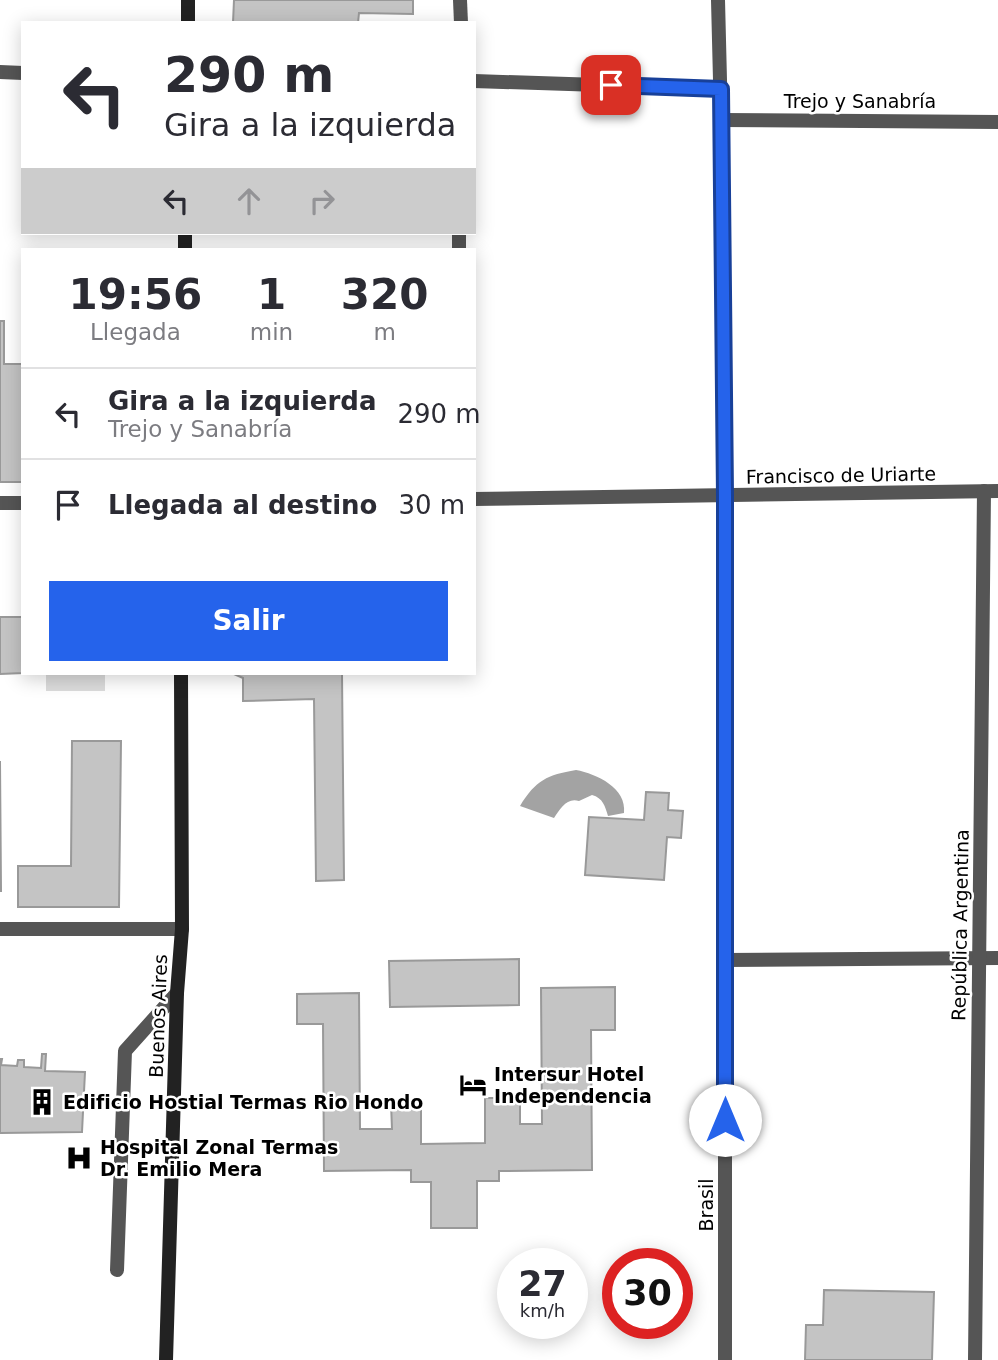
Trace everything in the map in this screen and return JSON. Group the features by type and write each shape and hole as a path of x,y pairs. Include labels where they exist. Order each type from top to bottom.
{"main road":[{"path":"188,0 188,21"},
{"name":"Buenos Aires","path":"166,1360 177,993 182,929 181,675"}],"street":[{"path":"460,0 461,21"},
{"name":"Brasil","path":"718,0 725,496 725,1360"},
{"path":"0,72 21,73"},
{"path":"476,81 721,89"},
{"name":"Trejo y Sanabría","path":"721,120 998,122"},
{"name":"Francisco de Uriarte","path":"476,499 991,491"},
{"name":"República Argentina","path":"975,1360 979,958 991,491"},
{"path":"0,503 21,503"},
{"path":"0,929 182,929"},
{"path":"725,960 998,958"},
{"path":"117,1270 125,1051 177,993"}],"shaded area":[{"path":"46,675 105,675 105,691 46,691"},
{"path":"576,770 593,775 616,789 624,804 624,813 608,816 601,800 592,795 579,801 567,802 554,818 520,806 531,790 543,780"}],"building":[{"path":"234,0 413,0 413,14 359,13 358,21 233,21"},
{"path":"0,321 4,321 4,364 21,364 21,482 0,482"},
{"path":"0,617 21,617 21,673 0,674"},
{"path":"236,675 342,675 344,880 316,881 314,699 243,701 243,678"},
{"path":"72,741 121,741 119,907 18,907 18,866 71,866"},
{"path":"0,761 1,891 0,891"},
{"path":"646,792 669,793 668,810 683,811 681,838 667,837 664,880 585,875 589,817 644,820"},
{"path":"519,959 519,1005 390,1007 389,961"},
{"path":"615,987 615,1030 591,1030 592,1170 499,1171 499,1181 477,1181 477,1228 431,1228 431,1182 411,1182 411,1170 324,1171 323,1024 297,1024 297,994 359,993 360,1129 392,1129 391,1103 421,1103 421,1144 485,1143 485,1098 520,1098 520,1124 542,1124 541,988"},
{"name":"Edificio Hostial Termas Rio Hondo","path":"42,1054 46,1054 45,1071 85,1072 82,1132 0,1133 0,1059 1,1065 17,1066 18,1060 24,1060 24,1067 41,1068"},
{"path":"824,1290 934,1292 932,1360 805,1360 806,1325 823,1325"}],"place":[{"name":"Intersur Hotel Independencia","path":"473,1085"},
{"name":"Edificio Hostial Termas Rio Hondo","path":"42,1102"},
{"name":"Hospital Zonal Termas Dr. Emilio Mera","path":"79,1158"}],"route":[{"path":"611,85 721,89 725,496 725,1120"}]}
